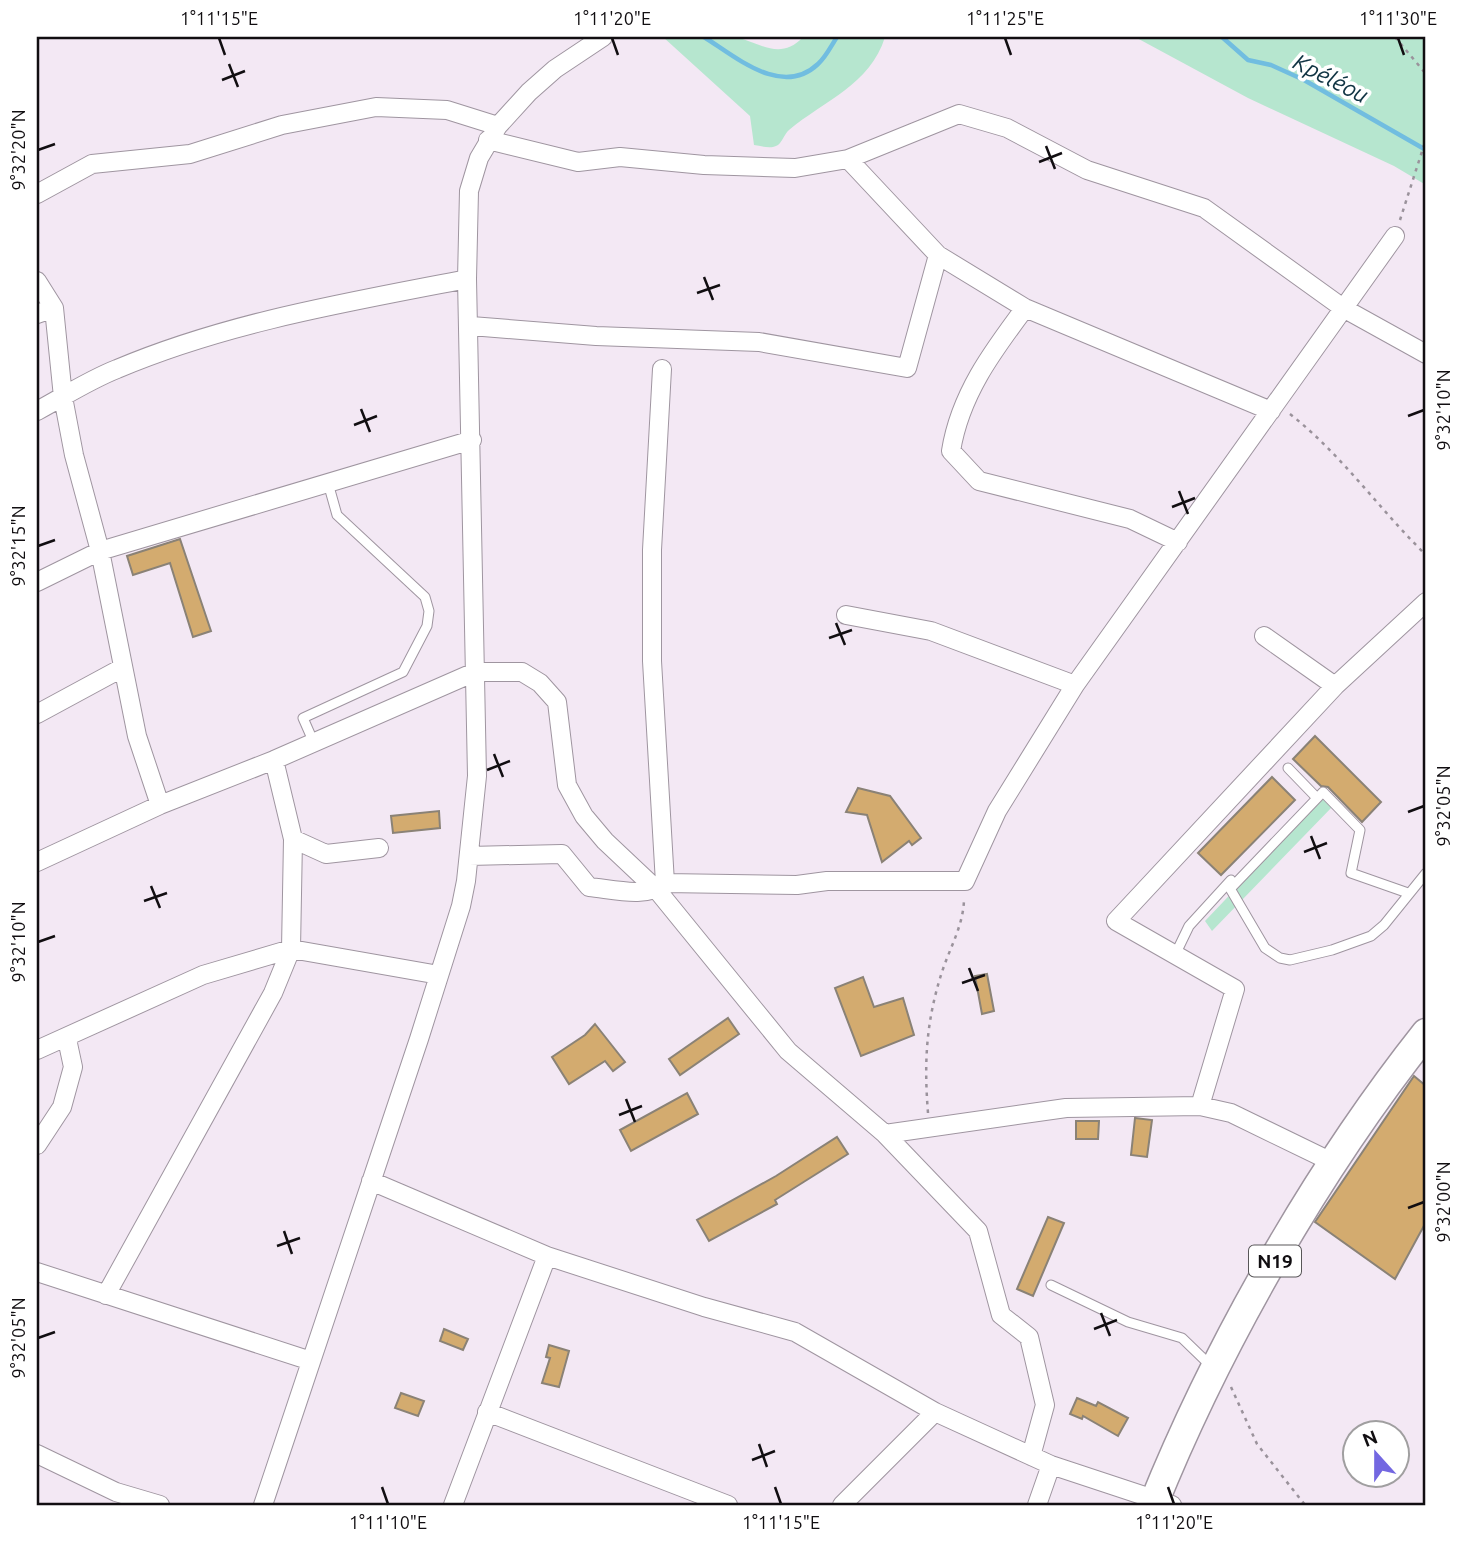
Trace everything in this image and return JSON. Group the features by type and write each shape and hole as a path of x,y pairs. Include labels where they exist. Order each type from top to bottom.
{"main road":[{"name":"N19","path":"1160,1504 1214,1370 1304,1209 1383,1089 1426,1033"}],"street":[{"path":"262,1505 439,975 461,906 470,856 477,776 471,326 467,279 469,191 478,158 493,133 547,77 603,37"},
{"path":"37,194 92,164 190,154 282,125 376,107 447,110 493,133 578,162 620,157 704,165 795,168 848,159 959,114 1007,128 1087,170 1204,208 1343,308 1426,354"},
{"path":"848,159 937,255 1025,308 1273,407"},
{"path":"470,856 562,854 589,887 797,885 827,881 965,881 997,811 1075,685 1395,236"},
{"path":"471,326 596,336 759,342 907,368 937,255"},
{"path":"37,411 115,369 203,338 334,305 467,279"},
{"path":"37,281 74,455 100,551 137,736 160,805"},
{"path":"1025,308 976,378 956,423 951,451 979,481 1130,519 1178,542"},
{"path":"661,886 652,661 652,550 662,369"},
{"path":"37,582 100,551 327,481 472,440"},
{"path":"1200,1106 1235,989 1116,921 1335,686 1426,602"},
{"path":"846,615 931,631 1075,685"},
{"path":"1264,636 1335,686"},
{"path":"37,713 122,668"},
{"path":"37,862 160,805 274,760 475,672 522,673 549,691 557,702 564,764 573,796 584,816 605,841 661,886 788,1051 885,1134 978,1231 1001,1315 1029,1337 1045,1405 1031,1456"},
{"path":"106,1295 273,993 291,948 293,839 274,760"},
{"path":"293,839 327,854 379,848"},
{"path":"37,1050 67,1039 203,975 291,948 439,975"},
{"path":"37,1145 62,1107 74,1067 67,1039"},
{"path":"885,1134 1066,1108 1200,1106 1231,1113 1334,1163"},
{"path":"371,1181 547,1255 704,1307 795,1332 934,1412 1051,1465 1160,1504"},
{"path":"453,1505 547,1255"},
{"path":"37,1272 311,1361"},
{"path":"487,1412 728,1505"},
{"path":"842,1505 934,1412"},
{"path":"37,1454 116,1492 160,1505"},
{"path":"1037,1505 1051,1465"}],"lane":[{"path":"314,743 303,718 404,672 427,626 429,611 425,597 337,515 327,481"},
{"path":"1288,768 1317,798"},
{"path":"1175,957 1189,926 1323,792 1360,830 1351,873 1408,893"},
{"path":"1229,886 1242,868"},
{"path":"1229,886 1265,948 1280,958 1290,960 1332,950 1371,936 1384,925 1426,873"},
{"path":"1051,1285 1128,1322 1182,1338 1214,1370"}],"path":[{"path":"1395,37 1426,74"},
{"path":"1395,236 1426,139"},
{"path":"1273,407 1314,433 1426,555"},
{"path":"929,1127 925,1039 941,975 964,912 965,881"},
{"path":"1214,1370 1238,1398 1257,1444 1305,1505"}],"green space":[{"path":"663,37 731,37 767,48 785,49 803,37 885,37 878,54 858,80 789,130 778,145 768,147 754,145 750,116"},
{"path":"1135,37 1426,37 1426,185 1394,166 1248,98"},
{"path":"1323,797 1334,805 1212,931 1205,921"}],"building":[{"path":"180,539 211,631 193,637 170,563 133,575 127,556"},
{"path":"1315,736 1381,802 1362,822 1328,787 1321,786 1293,759"},
{"path":"1272,777 1295,800 1221,875 1198,853"},
{"path":"858,788 890,796 921,838 912,845 909,841 882,862 867,815 846,812"},
{"path":"439,811 440,828 393,833 391,816"},
{"path":"987,974 994,1011 982,1014 975,976"},
{"path":"863,977 874,1007 903,998 914,1035 861,1056 835,988"},
{"path":"728,1018 739,1034 680,1075 669,1059"},
{"path":"595,1024 625,1062 613,1071 605,1061 569,1084 552,1057 585,1035"},
{"path":"1414,1076 1426,1086 1426,1222 1395,1279 1315,1222"},
{"path":"687,1093 698,1114 631,1151 620,1130"},
{"path":"1135,1118 1152,1120 1147,1157 1131,1155"},
{"path":"1076,1121 1099,1121 1098,1139 1076,1139"},
{"path":"837,1137 848,1154 775,1200 777,1204 709,1241 697,1220 776,1176"},
{"path":"1048,1217 1064,1223 1033,1296 1017,1289"},
{"path":"444,1329 468,1339 463,1350 440,1341"},
{"path":"549,1345 569,1351 559,1387 542,1383 550,1358 546,1357"},
{"path":"401,1393 424,1401 418,1416 395,1408"},
{"path":"1077,1398 1096,1406 1098,1402 1128,1418 1118,1436 1083,1416 1082,1419 1070,1414"}],"waterway":[{"name":"Kpéléou","path":"704,37 760,71 790,77 804,73 818,64 837,37"},
{"name":"Kpéléou","path":"1222,37 1248,60 1271,65 1304,80 1426,150"}]}
